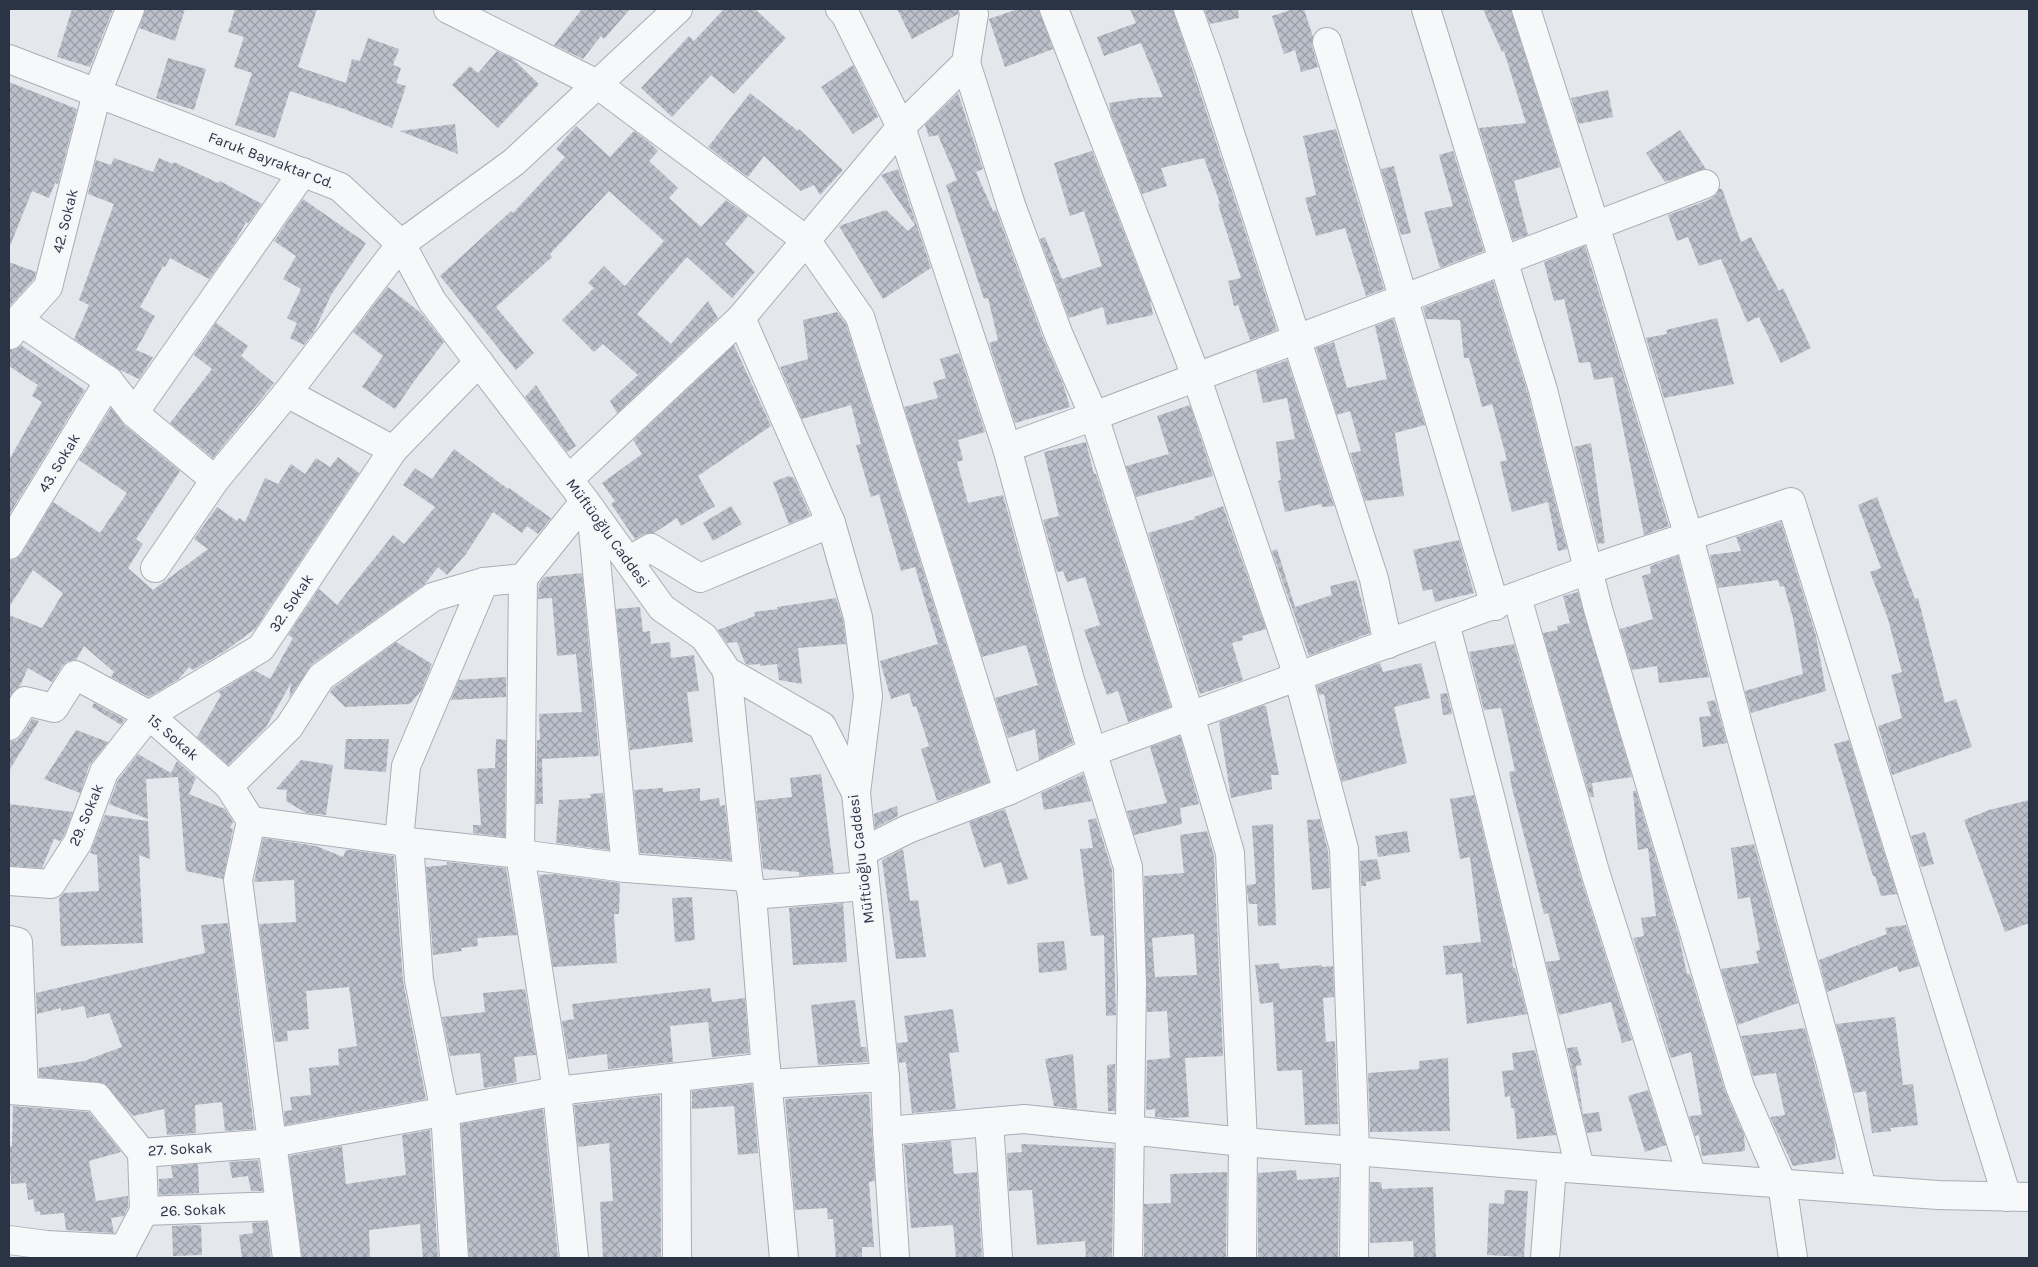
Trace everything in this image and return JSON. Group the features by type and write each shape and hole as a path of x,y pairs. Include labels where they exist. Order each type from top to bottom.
{"street":[{"name":"42. Sokak","path":"13,328 48,288 97,93 130,9"},
{"path":"448,9 597,84 806,240 860,317 1008,791"},
{"path":"154,568 215,480 287,393 401,244 514,162 678,9"},
{"path":"840,9 845,14 902,127 1007,448 1070,680 1128,867 1132,984 1128,1129 1128,1258"},
{"path":"973,9 974,14 966,62 1011,205 1058,333 1094,416 1190,716 1230,853 1243,1142 1242,1258"},
{"path":"1054,9 1196,376 1298,676 1344,848 1355,1151 1354,1258"},
{"path":"1188,9 1208,65 1374,579 1388,644"},
{"path":"1426,9 1543,390 1600,618 1740,1087 1782,1184 1792,1257"},
{"path":"1526,9 1689,537 1739,729 1831,1064 1862,1190"},
{"path":"1327,42 1402,298 1506,601 1692,1177"},
{"name":"Faruk Bayraktar Cd.","path":"9,59 340,186 401,244"},
{"path":"569,479 742,318 902,127 966,62"},
{"path":"134,413 303,172"},
{"path":"1007,448 1705,184"},
{"name":"Müftüoğlu Caddesi","path":"401,244 432,301 569,479 662,608 704,637 727,671 822,726 856,793 885,1077 895,1258"},
{"path":"742,318 831,523 858,616 868,696 856,793"},
{"path":"13,328 109,381 134,413 215,480"},
{"name":"32. Sokak","path":"149,715 261,648 393,450 479,362"},
{"name":"43. Sokak","path":"9,545 109,381"},
{"path":"287,393 393,450"},
{"path":"862,852 908,829 1008,791 1092,752 1588,570 1791,502 2018,1197 1938,1195 1552,1168 1243,1142 1024,1119 887,1131"},
{"path":"574,1258 557,1091 520,854 523,578 588,505"},
{"path":"588,505 626,868"},
{"path":"629,560 651,548 700,578 831,523"},
{"path":"229,786 289,727 320,677 433,597 484,582 523,578"},
{"path":"454,1258 445,1112 419,980 404,842 406,766 484,582"},
{"path":"1445,623 1492,804 1580,1169"},
{"path":"727,671 750,886 784,1258"},
{"name":"15. Sokak","path":"9,726 25,701 54,708 75,675 149,715 229,786 251,821"},
{"name":"29. Sokak","path":"9,881 51,884 78,842 104,772 149,715"},
{"path":"287,1258 238,880 251,821 404,842 520,854 750,886 865,886"},
{"path":"9,940 18,942 16,1091"},
{"name":"27. Sokak","path":"16,1091 97,1097 142,1153 272,1143 557,1091 676,1078 767,1076 885,1077"},
{"path":"676,1078 677,1258"},
{"path":"989,1122 998,1258"},
{"path":"142,1153 144,1211"},
{"path":"1545,1258 1552,1168"},
{"name":"26. Sokak","path":"9,1240 47,1252 126,1253 144,1211 280,1206"}],"building":[{"path":"72,9 113,9 90,67 57,57"},
{"path":"145,9 185,9 175,41 139,28"},
{"path":"235,9 317,9 298,67 346,83 352,59 360,61 368,38 399,49 393,65 401,68 396,83 406,86 392,128 290,91 275,138 235,125 252,73 234,67 244,37 228,32"},
{"path":"582,9 630,9 604,39 601,36 583,59 554,45"},
{"path":"724,9 755,9 786,38 734,94 711,75 672,117 641,88 689,36 694,41"},
{"path":"897,9 958,9 958,14 912,39"},
{"path":"1018,9 1039,9 1053,49 1005,67 989,19"},
{"path":"1130,9 1173,9 1277,330 1250,340 1238,305 1234,306 1228,281 1241,278 1218,204 1220,203 1204,158 1161,168 1167,186 1142,194 1111,114 1109,103 1139,98 1163,97 1141,43 1104,56 1097,37 1136,23"},
{"path":"1204,9 1238,9 1239,18 1210,24"},
{"path":"1294,9 1304,9 1313,37 1312,46 1318,67 1301,72 1295,50 1284,54 1272,16"},
{"path":"1483,9 1511,9 1560,167 1514,181 1528,235 1513,240 1479,128 1526,123 1504,51 1502,52"},
{"path":"497,51 513,59 539,84 498,128 452,85 470,66 478,73"},
{"path":"168,58 206,69 194,110 156,98"},
{"path":"853,65 878,117 853,134 821,87"},
{"path":"9,82 77,109 58,184 55,183 49,198 32,191 10,246"},
{"path":"1608,90 1613,117 1579,124 1571,98"},
{"path":"750,93 798,131 799,129 843,170 820,195 814,185 801,191 764,156 748,177 708,147"},
{"path":"958,93 983,169 976,172 993,211 996,210 1043,338 1063,384 1070,407 1015,423 989,343 998,340 988,298 984,299 946,185 957,180 938,135 929,137 925,125"},
{"path":"455,124 458,154 400,131"},
{"path":"576,126 610,157 634,131 650,143 658,151 649,161 678,188 669,198 701,227 726,200 748,216 725,244 755,272 732,298 687,257 637,314 671,344 708,301 718,318 617,413 610,401 638,375 603,344 594,352 562,320 594,288 588,283 604,266 625,286 664,241 609,191 550,254 552,257 496,307 534,353 516,370 440,276 511,211 513,213 565,157 556,149"},
{"path":"1336,129 1384,289 1366,296 1345,228 1316,236 1305,198 1316,195 1303,136"},
{"path":"1680,130 1706,169 1665,182 1646,153"},
{"path":"1092,151 1150,299 1153,315 1107,325 1103,307 1069,318 1040,239 1045,237 1062,279 1102,266 1084,211 1070,216 1054,163"},
{"path":"1453,151 1484,251 1440,268 1424,212 1453,206 1439,155"},
{"path":"114,158 153,172 159,158 173,164 174,162 218,183 220,181 262,204 248,223 246,222 235,242 209,279 170,258 165,267 163,266 140,307 155,316 136,350 153,357 139,379 120,370 74,339 89,305 79,300 114,204 88,194 96,160 111,165"},
{"path":"1394,166 1411,233 1401,235 1381,169"},
{"path":"898,169 931,268 883,299 839,226 886,210 908,231 915,225 881,175"},
{"path":"1719,189 1722,189 1741,242 1751,237 1779,291 1783,288 1811,348 1781,363 1759,317 1747,322 1721,259 1699,266 1688,237 1677,241 1668,215 1711,199 1717,194"},
{"path":"303,199 366,243 331,295 314,332 304,345 290,338 297,323 287,318 301,289 283,279 296,256 274,241"},
{"path":"1585,246 1669,526 1644,535 1613,377 1594,380 1590,362 1579,363 1564,299 1554,301 1544,262"},
{"path":"9,262 36,272 34,279 9,307"},
{"path":"1493,281 1528,394 1567,549 1558,551 1548,502 1512,512 1500,462 1507,460 1492,404 1482,407 1469,358 1464,358 1460,320 1426,319 1423,308"},
{"path":"388,287 421,313 444,342 395,409 362,387 383,356 353,332"},
{"path":"837,312 846,324 989,782 937,801 921,749 929,746 916,706 913,707 909,693 891,699 880,661 938,644 915,567 901,571 879,494 871,497 856,445 861,444 851,405 802,419 780,367 808,359 803,320"},
{"path":"1717,318 1734,384 1664,398 1646,338 1667,334 1666,330"},
{"path":"1393,319 1425,425 1395,433 1404,496 1365,501 1350,453 1361,451 1350,411 1337,415 1316,348 1334,342 1347,388 1387,379 1375,326"},
{"path":"216,323 248,346 241,356 274,383 213,458 170,423 212,369 194,355"},
{"path":"21,345 85,390 9,515 9,460 42,402 32,396 38,385 9,366 9,350 18,348"},
{"path":"734,345 771,426 698,476 715,506 681,526 677,518 654,533 644,534 635,539 611,504 615,501 602,483 642,454 633,440"},
{"path":"959,353 985,432 958,440 963,460 957,462 968,503 1003,495 1073,743 1039,760 1035,729 1008,738 995,698 1038,685 1026,645 982,657 904,407 938,398 933,382 946,378 940,359"},
{"path":"1287,360 1334,506 1322,507 1321,504 1285,512 1278,481 1281,480 1276,442 1295,439 1287,398 1263,403 1256,371"},
{"path":"536,385 576,446 567,452 525,397"},
{"path":"1190,405 1213,476 1136,497 1126,466 1169,454 1157,416"},
{"path":"111,408 124,425 180,471 136,539 143,544 128,568 153,590 208,549 194,539 217,507 237,521 239,518 245,522 265,478 278,484 291,464 305,474 316,458 330,467 338,457 359,473 255,629 225,651 193,670 189,667 179,679 149,697 111,677 114,672 84,646 76,660 68,661 62,666 52,682 28,668 20,686 9,697 9,615 42,628 63,593 33,570 9,607 9,561 17,558 22,553 53,502 100,533 127,493 79,460"},
{"path":"1086,442 1094,474 1096,474 1171,707 1128,722 1118,691 1107,695 1084,630 1100,625 1085,577 1067,582 1063,571 1057,572 1043,520 1059,516 1044,452"},
{"path":"1591,443 1605,543 1598,544 1574,447"},
{"path":"454,449 551,518 538,534 527,526 522,533 493,512 466,554 447,575 438,567 425,584 312,664 289,698 291,683 266,727 228,765 197,737 221,695 218,692 254,670 270,679 293,638 288,635 319,589 337,605 393,535 404,544 435,507 403,485 415,468 432,479"},
{"path":"789,476 794,478 810,515 789,524 773,482"},
{"path":"1877,497 1915,599 1918,598 1945,703 1956,699 1972,747 1892,775 1878,726 1902,718 1891,675 1902,672 1888,619 1870,572 1881,568 1858,505"},
{"path":"731,506 742,524 713,541 703,523"},
{"path":"1223,506 1266,629 1242,636 1243,640 1232,643 1243,680 1200,694 1148,533 1195,519 1194,517"},
{"path":"1781,522 1816,636 1826,691 1751,713 1745,691 1803,674 1793,618 1784,586 1780,587 1778,580 1718,588 1710,555 1741,551 1736,537"},
{"path":"1459,540 1474,593 1435,602 1432,589 1423,591 1413,550"},
{"path":"1277,549 1295,607 1332,595 1330,586 1356,580 1370,633 1309,656 1272,551"},
{"path":"1678,556 1709,677 1659,683 1657,666 1632,670 1620,629 1653,619 1642,576 1651,573 1650,566"},
{"path":"582,573 599,756 542,759 543,804 536,804 537,740 540,740 539,714 582,712 576,654 557,656 552,598 538,599 539,584 544,577"},
{"path":"1578,592 1632,777 1592,783 1594,797 1590,797 1543,633 1558,630 1557,626 1570,623 1563,596"},
{"path":"836,598 843,620 846,644 798,648 802,684 779,680 777,664 748,665 745,663 737,642 727,643 718,630 755,616 754,612"},
{"path":"640,607 643,632 650,631 651,644 670,642 671,658 694,655 699,691 687,692 693,742 630,750 616,609"},
{"path":"396,642 432,664 421,691 410,704 345,707 330,692 333,688"},
{"path":"1514,644 1581,879 1632,1040 1622,1043 1611,1002 1559,1015 1546,962 1560,960 1548,913 1544,914 1512,788 1509,772 1515,771 1503,715 1501,708 1484,710 1469,652"},
{"path":"1380,663 1383,672 1421,663 1430,698 1394,707 1407,763 1342,782 1324,694 1319,695 1317,686"},
{"path":"506,677 506,697 451,700 459,680"},
{"path":"1447,693 1452,714 1443,715 1440,694"},
{"path":"1715,700 1727,743 1703,747 1699,717 1711,716 1707,702"},
{"path":"94,703 125,720 121,725 92,707"},
{"path":"1261,706 1266,706 1279,775 1271,775 1272,789 1231,798 1219,722"},
{"path":"32,719 39,721 9,771 9,742 17,740 22,735"},
{"path":"76,730 108,742 89,766 80,793 44,779"},
{"path":"1180,736 1199,804 1180,808 1182,824 1134,835 1127,811 1167,803 1150,747"},
{"path":"346,739 389,739 386,772 344,769"},
{"path":"496,739 506,740 505,837 473,833 473,825 481,825 477,769 495,768"},
{"path":"1849,740 1897,894 1881,896 1875,876 1873,876 1834,744"},
{"path":"138,754 171,773 177,761 196,778 189,794 225,809 233,822 230,828 233,829 223,879 186,871 178,777 146,779 148,819 109,804 118,780"},
{"path":"301,760 333,765 326,815 306,813 286,801 287,790 276,789"},
{"path":"821,774 834,873 799,876 799,872 763,869 756,801 792,797 790,778"},
{"path":"1083,774 1091,801 1044,810 1041,793"},
{"path":"663,788 663,792 700,788 700,801 719,798 720,806 725,805 731,860 640,853 634,790"},
{"path":"1633,791 1636,791 1679,937 1687,974 1690,974 1725,1091 1744,1135 1745,1151 1702,1156 1699,1135 1695,1136 1689,1116 1702,1115 1691,1052 1671,1058 1633,938 1644,936 1641,918 1656,916 1648,848 1638,850"},
{"path":"603,793 609,850 556,843 559,800 591,798 590,794"},
{"path":"1474,795 1510,944 1513,968 1515,968 1527,1014 1467,1024 1462,973 1446,975 1443,946 1481,942 1470,857 1460,859 1450,799"},
{"path":"2029,800 2029,923 2005,932 1964,820 1989,810"},
{"path":"9,804 73,812 60,841 54,839 42,868 9,866"},
{"path":"897,806 898,816 875,828 874,814"},
{"path":"1005,809 1028,879 1008,885 1001,862 984,868 969,822"},
{"path":"105,815 148,821 150,859 139,855 143,943 61,946 59,898 64,893 99,891 97,855 90,853"},
{"path":"1096,818 1112,870 1116,1015 1106,1016 1104,935 1091,936 1080,849 1093,848 1088,820"},
{"path":"1320,819 1328,851 1330,888 1312,890 1307,820"},
{"path":"1273,824 1276,925 1258,926 1257,904 1249,904 1247,891 1247,885 1256,884 1252,826"},
{"path":"1207,831 1214,856 1223,1056 1185,1058 1189,1117 1168,1118 1155,1117 1155,1109 1146,1110 1147,1060 1170,1058 1167,1011 1147,1012 1144,876 1184,873 1180,835","holes":["1194,934 1197,975 1155,977 1152,938"]},
{"path":"1407,831 1410,852 1378,857 1375,836"},
{"path":"1925,832 1934,864 1921,867 1911,836"},
{"path":"263,838 316,846 343,857 346,850 394,856 403,981 426,1099 285,1125 284,1111 292,1110 290,1097 311,1095 309,1068 339,1065 338,1049 357,1046 349,987 306,991 309,1029 287,1031 288,1041 275,1042 259,924 296,922 294,880 254,882"},
{"path":"1754,844 1798,1003 1738,1025 1721,969 1759,963 1756,951 1760,950 1750,897 1738,899 1731,848"},
{"path":"903,849 910,901 918,900 926,957 896,959 882,860"},
{"path":"1377,859 1381,879 1366,882 1366,886 1361,886 1360,861"},
{"path":"447,862 506,868 517,935 477,938 478,946 461,948 462,951 433,955 426,867 447,865"},
{"path":"554,874 620,883 619,914 614,914 617,963 553,967 539,875"},
{"path":"692,897 695,940 675,942 672,898"},
{"path":"843,903 847,962 793,965 789,908"},
{"path":"228,923 254,1129 225,1131 222,1102 195,1105 196,1133 167,1135 164,1109 133,1116 104,1083 39,1077 39,1068 84,1061 122,1047 109,1013 87,1018 84,1006 61,1011 61,1008 37,1014 36,993 205,953 201,925"},
{"path":"1906,925 1919,966 1899,972 1897,966 1827,992 1819,960 1887,934 1885,928"},
{"path":"1064,941 1067,970 1039,973 1037,943"},
{"path":"1279,963 1280,969 1322,965 1322,967 1333,966 1334,997 1323,998 1326,1042 1335,1041 1338,1124 1305,1125 1302,1070 1277,1071 1273,1002 1260,1004 1255,965"},
{"path":"710,988 712,1002 745,998 749,1053 712,1057 708,1022 670,1026 673,1062 608,1069 607,1054 568,1059 562,1021 574,1019 572,1004"},
{"path":"525,989 536,1055 514,1057 517,1082 484,1088 480,1053 450,1056 442,1017 485,1012 483,993"},
{"path":"855,1000 861,1047 866,1047 868,1062 818,1065 811,1005"},
{"path":"953,1009 959,1052 949,1053 956,1109 912,1113 906,1062 899,1063 897,1043 908,1042 904,1016"},
{"path":"1895,1017 1903,1085 1913,1084 1918,1125 1890,1128 1891,1131 1872,1133 1866,1091 1854,1093 1836,1024"},
{"path":"1805,1028 1834,1139 1836,1159 1793,1166 1770,1117 1785,1115 1776,1073 1753,1076 1741,1036"},
{"path":"1577,1047 1582,1065 1576,1066 1583,1114 1599,1112 1602,1131 1587,1133 1567,1048"},
{"path":"1535,1050 1556,1135 1517,1139 1514,1108 1511,1108 1510,1096 1505,1097 1502,1071 1514,1070 1512,1053"},
{"path":"1073,1054 1077,1109 1054,1106 1045,1059"},
{"path":"1448,1058 1450,1131 1370,1132 1368,1073 1419,1069 1419,1061"},
{"path":"1115,1064 1115,1111 1108,1111 1107,1065"},
{"path":"752,1084 758,1153 738,1155 734,1106 692,1109 692,1091"},
{"path":"1648,1090 1666,1145 1645,1152 1628,1096"},
{"path":"869,1094 875,1181 869,1182 874,1247 862,1247 862,1258 836,1258 833,1219 828,1219 827,1208 795,1210 785,1099"},
{"path":"660,1095 661,1258 603,1258 600,1202 613,1201 609,1143 578,1147 574,1105"},
{"path":"13,1106 89,1112 121,1152 89,1161 96,1201 128,1196 128,1207 124,1216 111,1218 114,1233 66,1230 64,1213 40,1215 40,1211 35,1212 33,1199 28,1200 26,1183 11,1184 9,1147 12,1146"},
{"path":"543,1109 558,1258 469,1258 461,1124"},
{"path":"430,1130 438,1258 423,1258 420,1224 369,1230 370,1258 302,1258 289,1156 342,1146 346,1184 406,1175 402,1135"},
{"path":"951,1141 954,1174 977,1172 982,1258 956,1258 953,1225 911,1228 904,1145"},
{"path":"1021,1144 1114,1148 1112,1258 1086,1258 1085,1241 1037,1245 1032,1190 1009,1191 1007,1153 1022,1152"},
{"path":"258,1160 263,1191 251,1191 248,1176 232,1178 229,1162"},
{"path":"198,1164 199,1193 159,1195 159,1179 173,1178 171,1166"},
{"path":"1296,1170 1297,1180 1339,1177 1338,1258 1258,1258 1258,1173"},
{"path":"1227,1172 1226,1258 1144,1258 1144,1204 1171,1203 1170,1174"},
{"path":"1370,1182 1381,1182 1382,1189 1433,1187 1436,1258 1414,1258 1413,1241 1370,1243"},
{"path":"1505,1190 1528,1191 1524,1257 1487,1255 1489,1203 1504,1204"},
{"path":"267,1222 271,1258 242,1258 239,1235 253,1233 252,1223"},
{"path":"201,1225 202,1255 173,1256 172,1226"}]}
